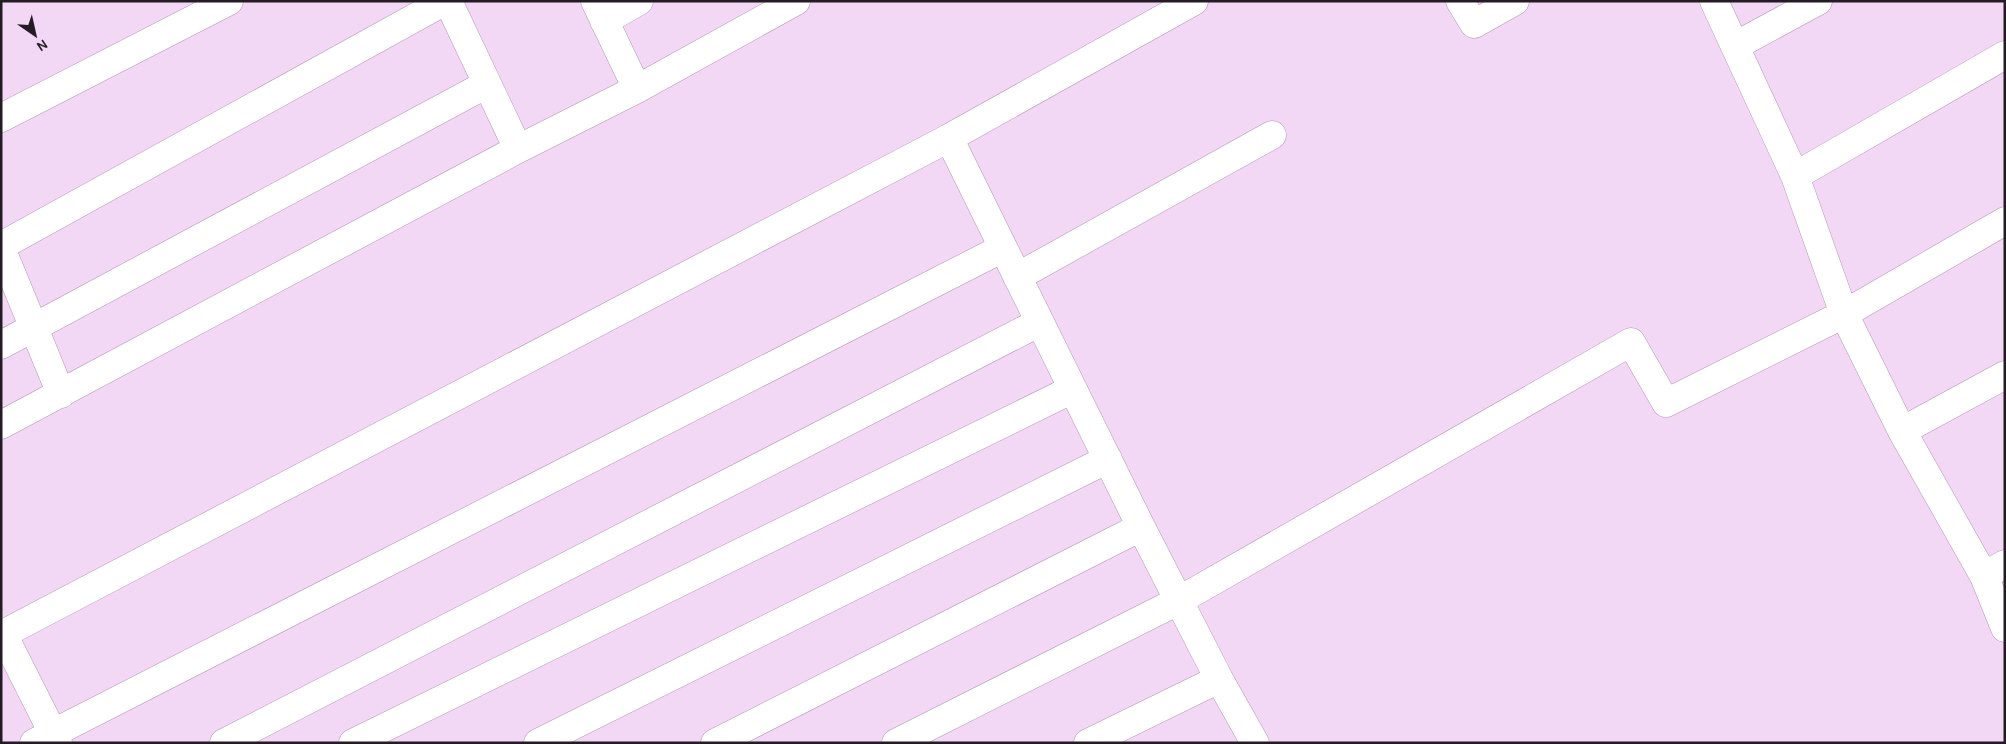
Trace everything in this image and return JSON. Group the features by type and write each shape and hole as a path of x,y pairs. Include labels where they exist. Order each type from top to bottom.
{"street":[{"path":"1,118 229,1"},
{"path":"61,394 1,247 446,1 518,149"},
{"path":"637,89 599,11 639,1"},
{"path":"1,425 518,149 637,89 796,1"},
{"path":"1003,248 48,740 2,635 949,138 1194,1"},
{"path":"1460,1 1474,24 1515,1"},
{"path":"1714,1 1795,176 1844,314 1902,431 1994,570 2005,628"},
{"path":"1735,46 1818,1"},
{"path":"1795,176 2005,55"},
{"path":"1,345 487,84"},
{"path":"1017,277 1272,135"},
{"path":"949,138 1178,601 1255,743"},
{"path":"896,743 1178,601 1631,342 1666,403 1844,314 2005,221"},
{"path":"224,743 1040,322"},
{"path":"1902,431 2005,375"},
{"path":"353,743 1073,389"},
{"path":"538,743 1108,459"},
{"path":"715,743 1141,527"},
{"path":"1088,743 1220,680"}]}
